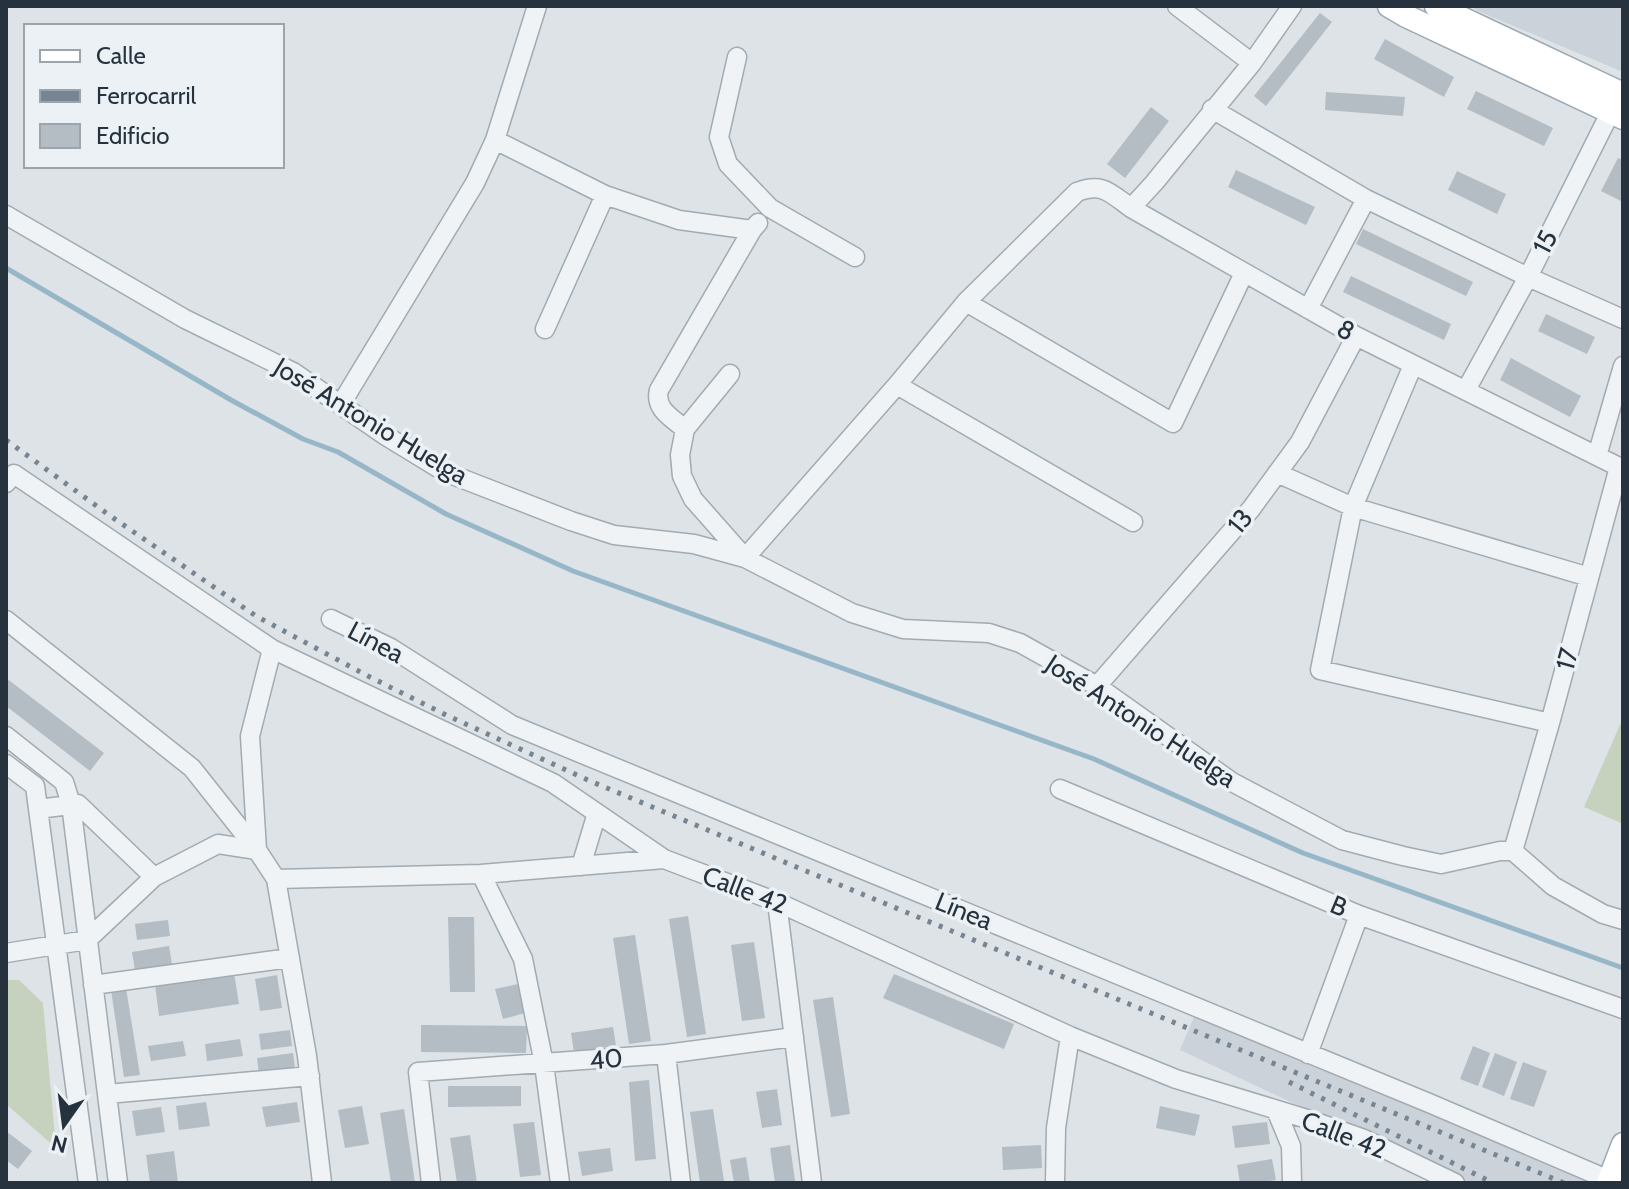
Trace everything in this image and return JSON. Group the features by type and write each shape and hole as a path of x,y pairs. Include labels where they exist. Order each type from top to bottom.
{"main road":[{"path":"1436,6 1619,104"},
{"path":"1402,9 1619,104"},
{"path":"1608,1181 1623,1144"}],"street":[{"path":"341,404 475,183 495,140 537,6"},
{"path":"1177,6 1252,63"},
{"path":"1131,208 1252,63 1292,6"},
{"path":"737,57 719,137 728,164 770,208 855,257"},
{"name":"15","path":"1466,390 1619,104"},
{"path":"1212,109 1366,199 1623,319"},
{"path":"495,140 605,195 679,220 752,230"},
{"name":"8","path":"966,302 1077,192 1090,187 1105,190 1131,208 1356,336 1621,468"},
{"path":"545,329 605,195"},
{"path":"1308,309 1366,199"},
{"path":"685,429 659,407 659,390 752,230 770,208"},
{"name":"José Antonio Huelga","path":"6,215 185,319 293,372 445,472 614,535 694,544 745,558 852,613 903,629 989,633 1020,643 1097,686 1232,782 1342,840 1441,864 1513,851"},
{"path":"730,374 685,429 680,455 682,476 693,499 745,558 966,302 1173,423 1244,273"},
{"name":"13","path":"1097,686 1251,509 1300,442 1356,336"},
{"path":"1413,365 1353,507 1320,670 1550,723"},
{"path":"1597,456 1623,366"},
{"path":"897,385 1133,522"},
{"name":"17","path":"1513,851 1621,468"},
{"path":"1277,473 1353,507 1589,577"},
{"name":"Línea","path":"10,478 272,649 553,783 664,859"},
{"name":"Línea","path":"331,619 391,648 512,725 1608,1181"},
{"path":"6,620 192,768 276,879 310,1076 322,1183"},
{"path":"257,850 250,736 272,649"},
{"path":"6,736 64,782 71,804 118,1183"},
{"path":"6,764 35,786 88,1183"},
{"name":"B","path":"1060,789 1359,915 1623,1009"},
{"path":"38,809 78,804 154,877"},
{"path":"581,866 597,813"},
{"path":"6,953 87,940 154,877 218,844 257,850"},
{"path":"1513,851 1553,886 1603,914 1623,920"},
{"name":"Calle 42","path":"276,879 481,874 664,859 777,902 1070,1036 1176,1079 1364,1139 1455,1183"},
{"path":"481,874 523,959 544,1064 560,1183"},
{"path":"777,902 812,1183"},
{"path":"1308,1054 1359,915"},
{"path":"93,985 290,958"},
{"path":"1055,1183 1056,1128 1070,1036"},
{"name":"40","path":"431,1183 418,1072 666,1054 794,1037"},
{"path":"666,1054 681,1183"},
{"path":"107,1094 310,1076"},
{"path":"1276,1110 1291,1146 1292,1183"},
{"path":"1291,1146 1307,1119"}],"shaded area":[{"path":"1471,6 1623,6 1623,72 1478,11"},
{"path":"1197,1010 1619,1183 1463,1183 1180,1050"}],"green space":[{"path":"1623,718 1623,824 1584,807"},
{"path":"6,980 19,980 43,1003 56,1148 6,1104"}],"building":[{"path":"1320,13 1332,22 1266,106 1254,96"},
{"path":"1385,39 1454,77 1444,97 1374,59"},
{"path":"1476,91 1553,128 1544,146 1467,109"},
{"path":"1326,92 1405,97 1403,116 1325,110"},
{"path":"1151,107 1169,121 1125,178 1107,164"},
{"path":"1618,158 1623,160 1623,202 1601,191"},
{"path":"1236,170 1315,207 1306,225 1228,187"},
{"path":"1457,171 1506,194 1497,214 1448,190"},
{"path":"1363,229 1473,282 1466,296 1356,244"},
{"path":"1351,276 1451,324 1444,340 1343,292"},
{"path":"1546,314 1595,337 1587,354 1538,331"},
{"path":"1511,358 1581,396 1570,417 1500,380"},
{"path":"6,678 104,753 90,771 6,706"},
{"path":"688,916 706,1034 687,1037 669,919"},
{"path":"448,917 474,917 475,992 450,992"},
{"path":"168,920 170,936 137,940 135,924"},
{"path":"635,935 651,1041 629,1044 613,938"},
{"path":"754,942 765,1018 742,1021 731,945"},
{"path":"169,946 172,964 135,970 132,952"},
{"path":"234,973 239,1004 159,1016 155,984"},
{"path":"894,974 1014,1024 1004,1049 883,998"},
{"path":"277,975 282,1008 260,1011 255,979"},
{"path":"518,984 525,1013 503,1019 495,989"},
{"path":"126,988 140,1075 124,1077 111,990"},
{"path":"833,997 850,1114 831,1117 813,1000"},
{"path":"421,1025 527,1026 526,1053 421,1052"},
{"path":"613,1027 616,1046 574,1052 571,1033"},
{"path":"290,1030 292,1046 261,1050 259,1034"},
{"path":"240,1039 243,1056 207,1061 205,1044"},
{"path":"183,1041 186,1056 151,1061 148,1046"},
{"path":"1473,1046 1490,1053 1478,1086 1460,1079"},
{"path":"293,1053 295,1069 259,1075 257,1058"},
{"path":"1495,1053 1517,1062 1504,1096 1482,1087"},
{"path":"1523,1062 1547,1071 1534,1107 1510,1099"},
{"path":"649,1080 656,1159 635,1161 629,1082"},
{"path":"448,1086 521,1086 521,1106 448,1107"},
{"path":"777,1089 782,1125 762,1128 756,1092"},
{"path":"206,1102 210,1126 179,1130 176,1106"},
{"path":"297,1102 300,1122 266,1127 262,1107"},
{"path":"362,1106 369,1144 345,1148 338,1110"},
{"path":"1160,1106 1200,1115 1195,1136 1156,1128"},
{"path":"161,1107 165,1132 136,1136 132,1111"},
{"path":"404,1109 415,1183 391,1183 380,1113"},
{"path":"713,1109 724,1181 700,1183 690,1112"},
{"path":"534,1122 541,1175 520,1177 513,1124"},
{"path":"1267,1122 1270,1144 1235,1148 1232,1126"},
{"path":"6,1131 32,1151 18,1169 6,1160"},
{"path":"470,1135 477,1183 457,1183 450,1138"},
{"path":"790,1145 795,1181 775,1183 770,1148"},
{"path":"1041,1145 1042,1168 1003,1170 1002,1147"},
{"path":"610,1148 613,1171 582,1176 578,1152"},
{"path":"174,1151 178,1183 150,1183 146,1155"},
{"path":"746,1157 750,1183 734,1183 730,1160"},
{"path":"1272,1159 1276,1180 1240,1183 1237,1165"}],"waterway":[{"path":"6,268 303,439 338,452 446,514 573,571 1094,759 1303,853 1623,968"}],"railway":[{"path":"6,440 256,616 446,715 590,781 1564,1183"},
{"path":"1289,1082 1493,1183"}]}
